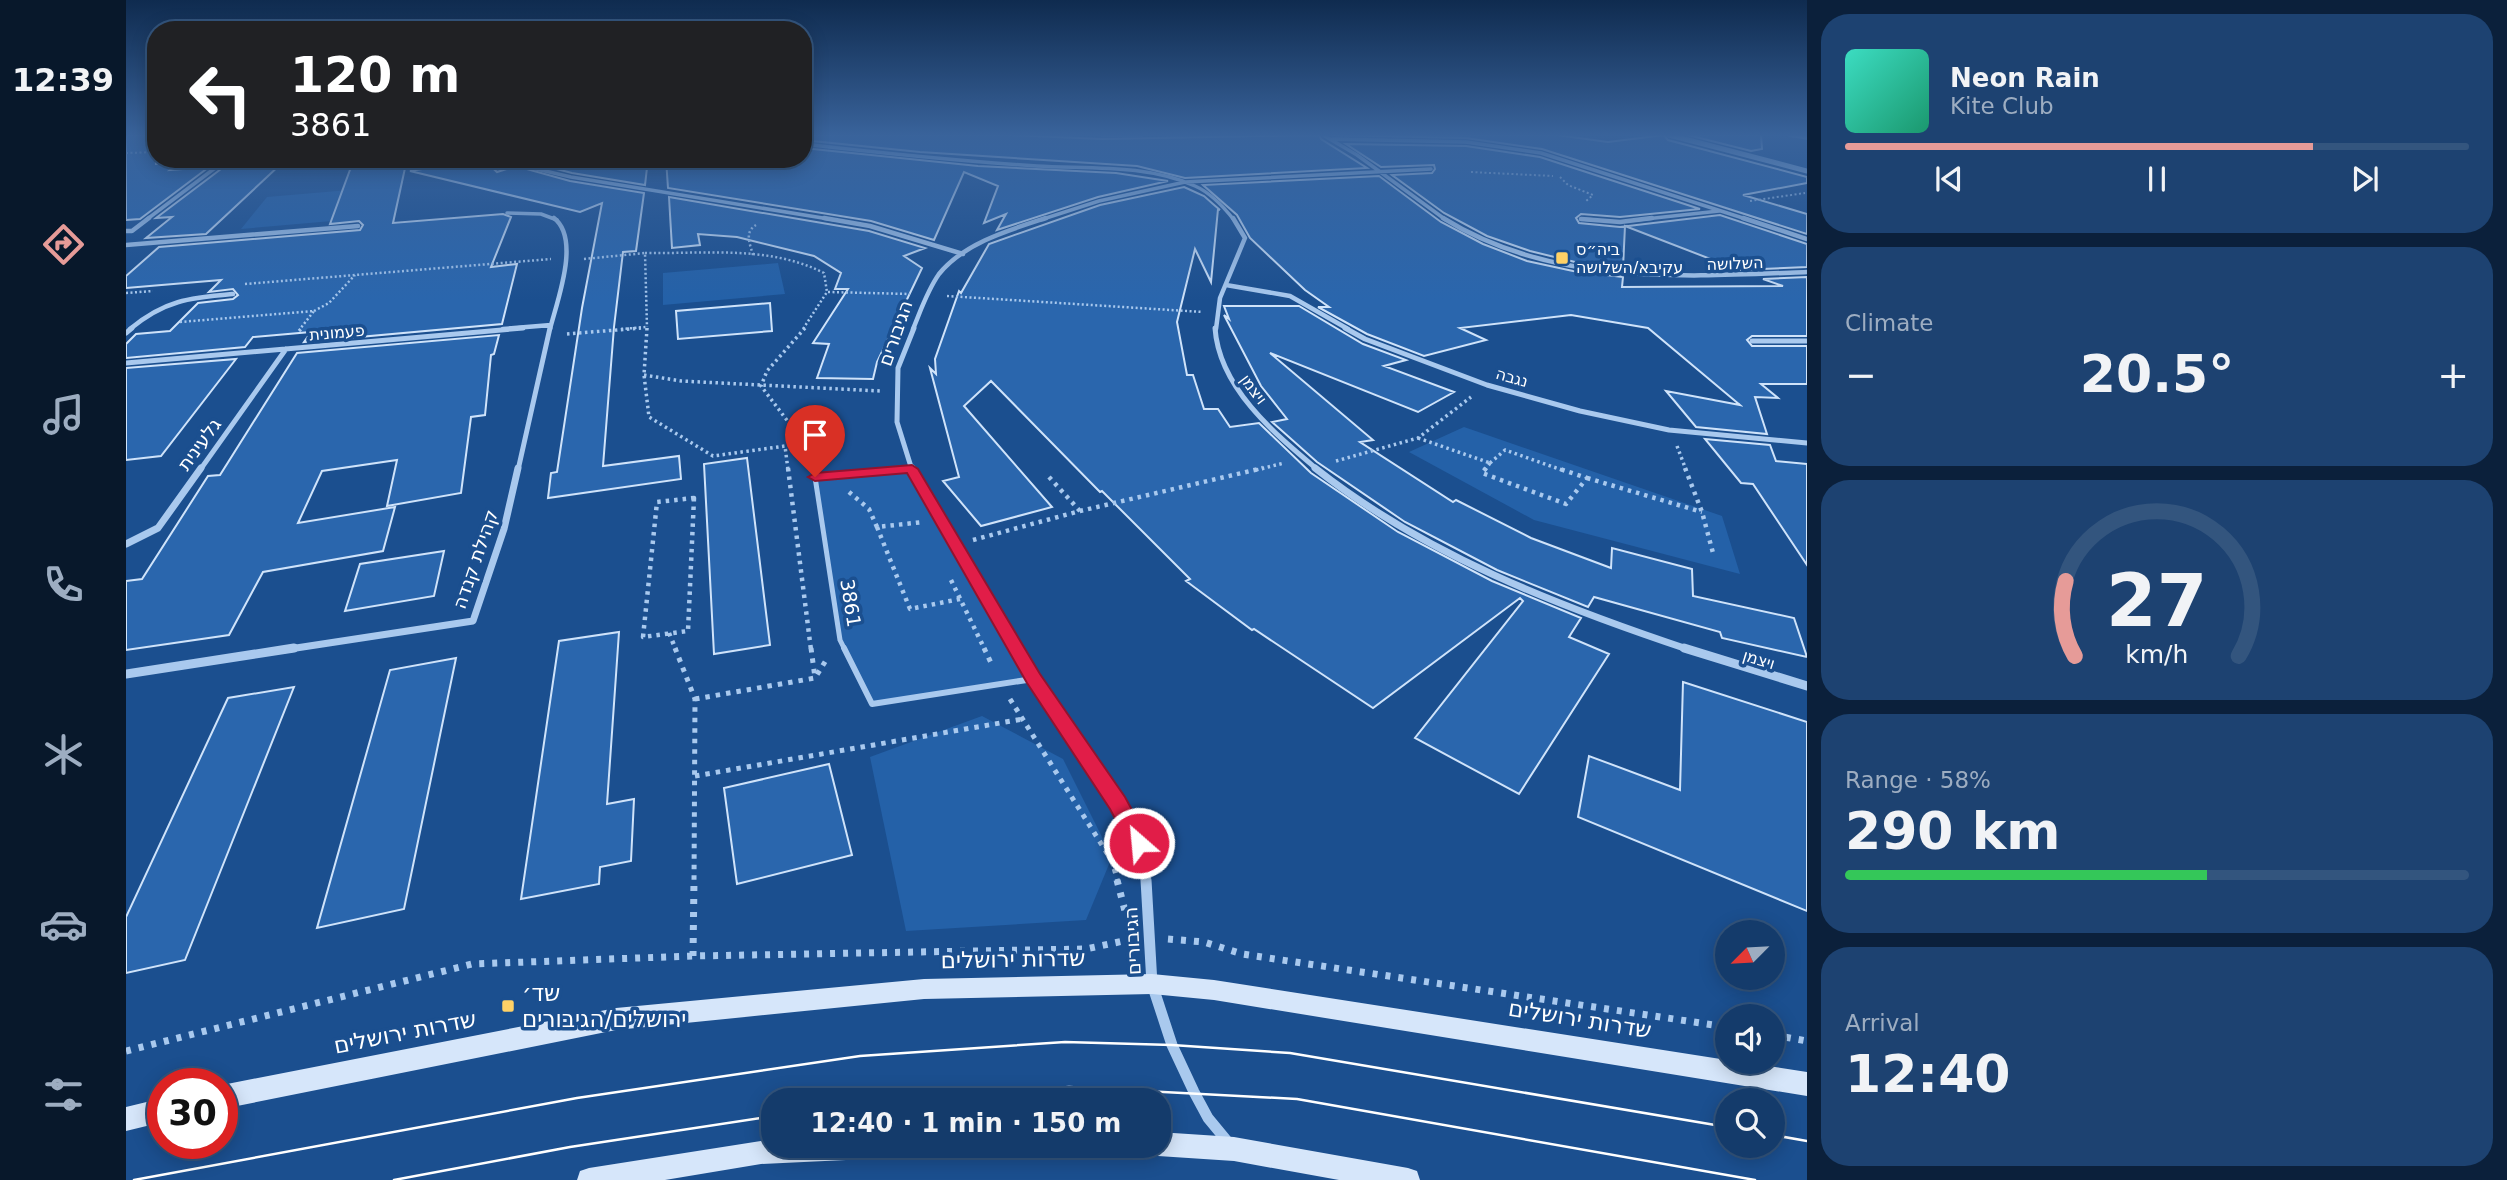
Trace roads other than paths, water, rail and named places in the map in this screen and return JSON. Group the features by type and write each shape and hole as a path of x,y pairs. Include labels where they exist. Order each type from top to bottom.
{"main road":[{"name":"שדרות ירושלים","path":"238,1094 616,1019 923,989 1152,984 1214,990 1807,1084"},
{"path":"126,1119 147,1114"},
{"path":"1171,1145 1234,1149 1408,1180"},
{"path":"589,1180 761,1152"}],"street":[{"path":"126,233 186,190"},
{"path":"648,190 870,226 963,254"},
{"name":"הגיבורים","path":"1145,190 995,235 943,269 927,294 898,368 897,422 912,469 1033,679 1133,829 1145,857 1152,984 1172,1045 1194,1092 1208,1118 1234,1149"},
{"name":"ויצמן","path":"1202,190 1216,197 1234,218 1245,239 1236,268 1215,313 1216,337 1221,359 1233,384 1263,420 1302,457 1400,526 1529,592 1747,669 1807,686"},
{"name":"השלושה","path":"1404,190 1452,224 1480,239 1556,263 1607,272 1701,277 1807,272"},
{"path":"1662,190 1807,239"},
{"path":"1581,219 1620,222 1724,211"},
{"name":"קהילת קנדה","path":"126,674 473,621 504,528 566,258 567,233 557,220 538,213 508,213"},
{"path":"126,245 358,226"},
{"name":"נגבה","path":"1226,285 1290,296 1366,339 1487,385 1580,411 1669,430 1807,443"},
{"path":"126,333 164,303 233,294"},
{"name":"פעמונית","path":"126,363 551,325"},
{"path":"1752,341 1807,341"},
{"name":"גלעינית","path":"126,544 158,528 286,349"}],"lane":[{"name":"3861","path":"912,469 815,477 840,640 872,704 1033,679"}],"tram line":[{"path":"134,1180 577,1098 860,1056 1065,1042 1172,1045 1290,1053 1715,1125"},
{"path":"1056,1088 1088,1088"},
{"path":"1171,1092 1297,1099 1755,1180"},
{"path":"394,1180 570,1147 761,1118"},
{"path":"1785,1137 1807,1141"}],"place":[{"name":"ביה״ס עקיבא/השלושה","path":"1562,258"},
{"name":"שד׳ ירושלים/הגיבורים","path":"508,1006"}]}
